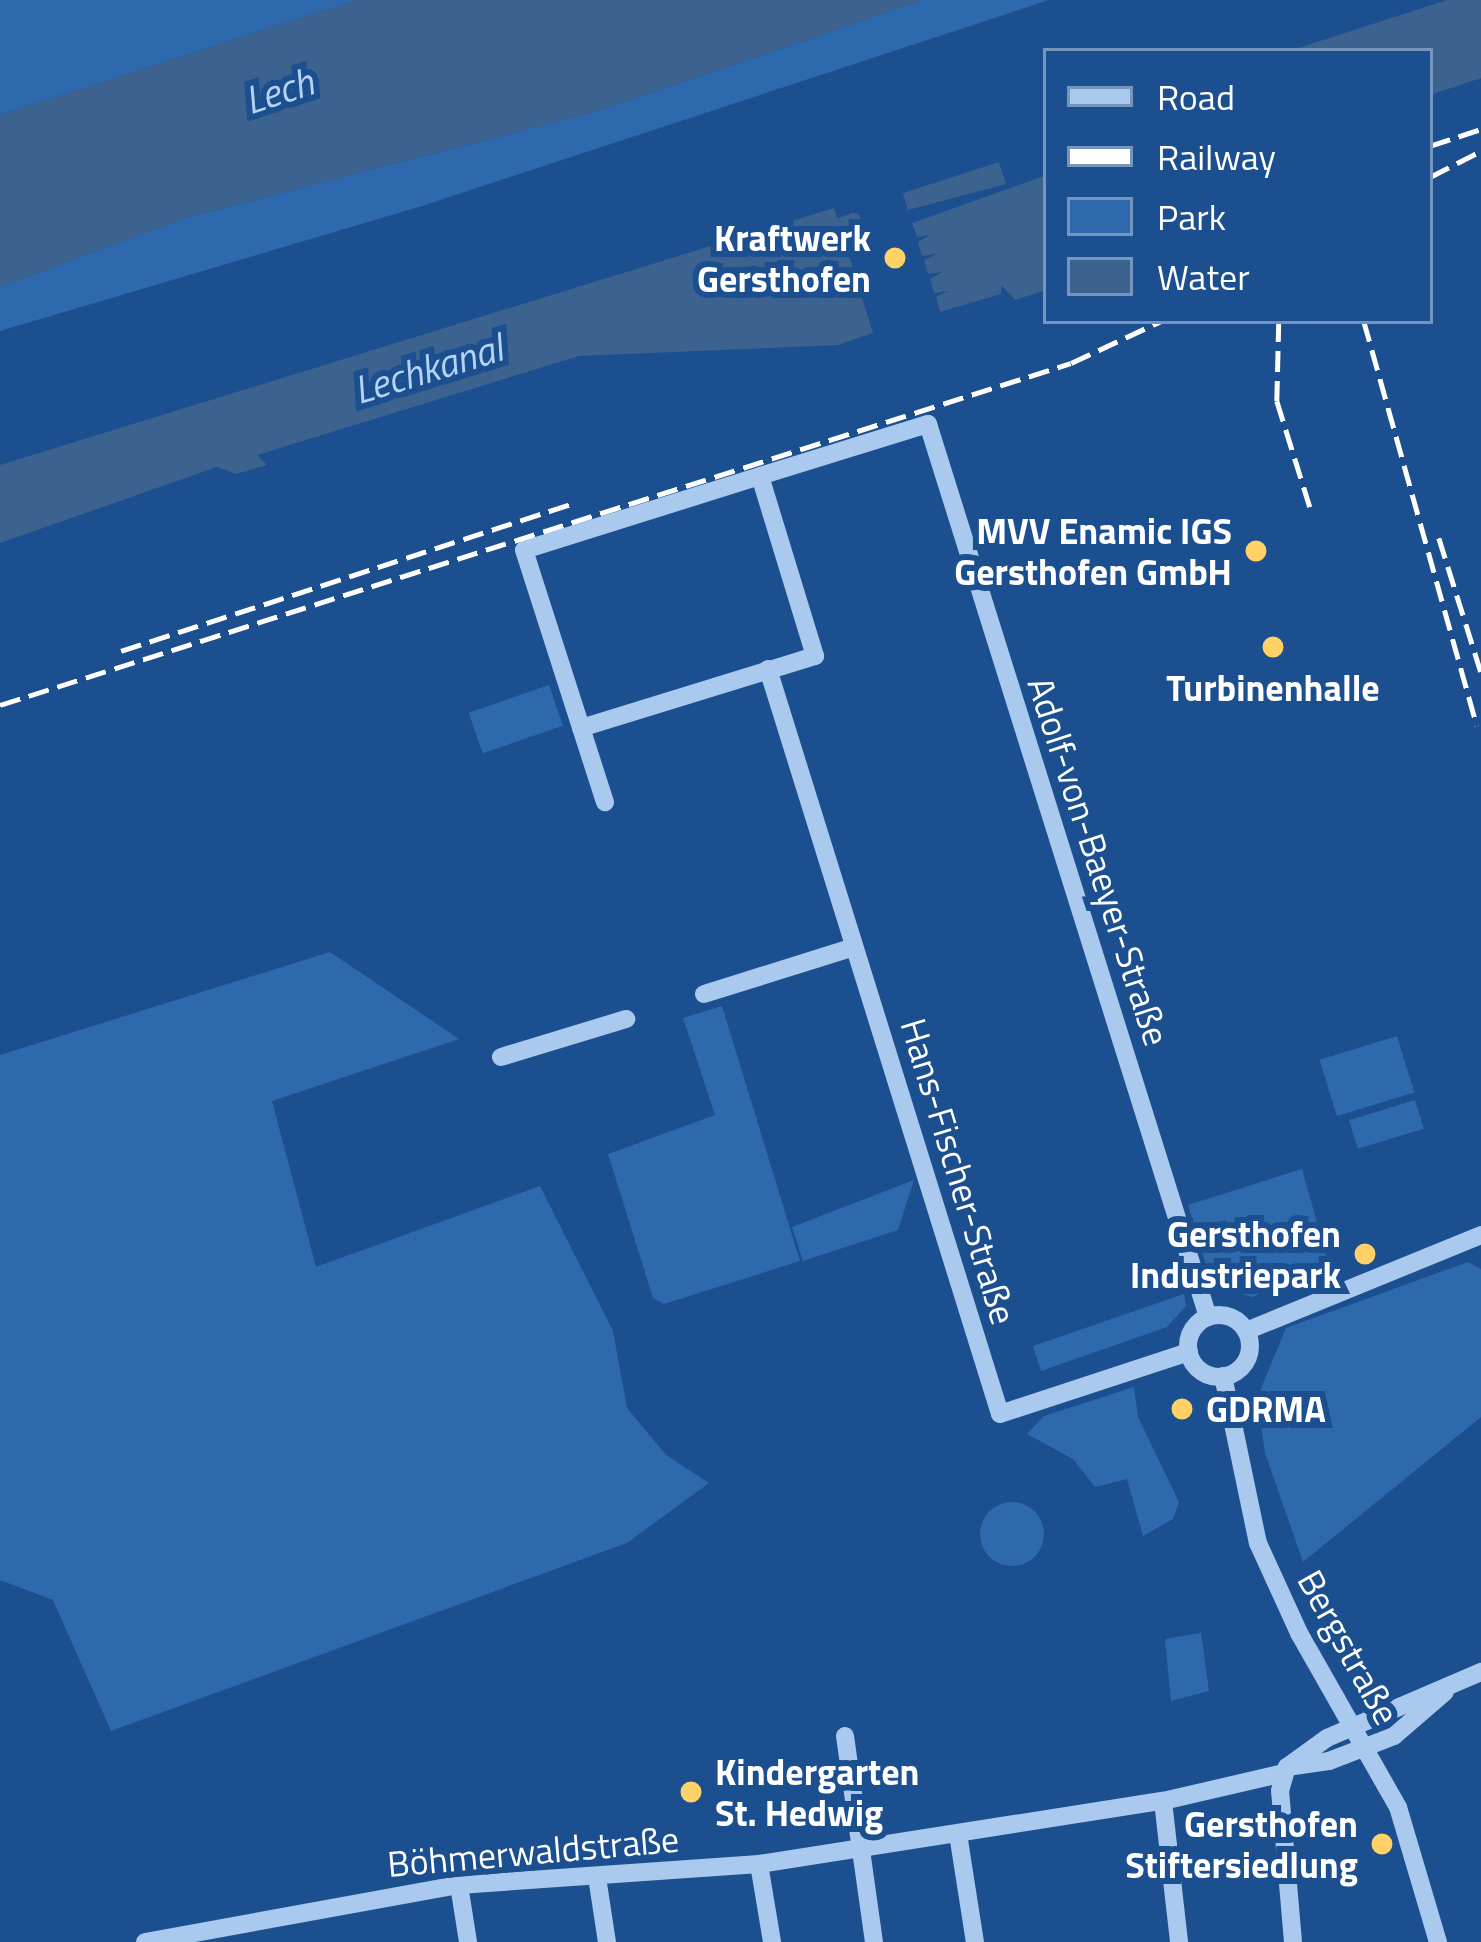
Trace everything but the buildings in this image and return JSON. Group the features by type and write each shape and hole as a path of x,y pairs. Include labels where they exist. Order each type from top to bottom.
{"street":[{"name":"Adolf-von-Baeyer-Straße","path":"760,476 928,424 1208,1317"},
{"path":"581,728 814,656 760,476 524,550 581,728 605,802"},
{"name":"Hans-Fischer-Straße","path":"768,669 1000,1414 1189,1352"},
{"path":"704,994 854,947"},
{"path":"501,1057 626,1019"},
{"path":"1246,1331 1481,1235"},
{"path":"1208,1317 1232,1317 1246,1331 1246,1360 1223,1376 1202,1372 1189,1352 1195,1326 1208,1317"},
{"name":"Bergstraße","path":"1223,1376 1258,1543 1367,1748 1418,1858 1438,1942"},
{"path":"1293,1942 1286,1770 1354,1726 1445,1692 1481,1672"},
{"name":"Böhmerwaldstraße","path":"145,1942 459,1885 759,1864 1163,1801 1367,1748 1421,1717 1445,1692"},
{"path":"845,1736 874,1942"},
{"path":"1163,1801 1179,1942"},
{"path":"958,1834 975,1942"},
{"path":"759,1864 772,1942"},
{"path":"597,1877 607,1942"},
{"path":"459,1885 468,1942"},
{"path":"248,1921 252,1942"}],"green space":[{"path":"0,0 357,0 0,115"},
{"path":"923,0 1049,0 422,206 0,331 0,287 185,218 601,110"},
{"path":"549,685 563,726 483,753 469,713"},
{"path":"330,952 459,1039 272,1101 316,1267 540,1186 613,1331 627,1408 666,1455 709,1483 627,1543 111,1731 53,1600 0,1580 0,1055"},
{"path":"722,1006 800,1261 664,1304 653,1298 608,1154 715,1115 683,1018"},
{"path":"1397,1036 1414,1092 1337,1116 1320,1060"},
{"path":"1415,1100 1424,1129 1358,1149 1349,1120"},
{"path":"1302,1169 1330,1269 1252,1297 1212,1285 1188,1205"},
{"path":"914,1180 898,1230 803,1261 792,1227"},
{"path":"1468,1262 1481,1269 1481,1417 1303,1562 1265,1453 1257,1398 1286,1328"},
{"path":"1184,1294 1186,1306 1167,1327 1041,1371 1033,1346"},
{"path":"1134,1387 1138,1417 1179,1502 1173,1519 1143,1536 1127,1479 1095,1487 1073,1459 1027,1434 1044,1416"},
{"path":"1012,1502 1035,1511 1044,1534 1035,1557 1012,1566 989,1557 980,1534 989,1511"},
{"path":"1201,1633 1209,1691 1171,1701 1165,1639"}],"water":[{"name":"Lech","path":"357,0 923,0 601,110 185,218 0,287 0,115"},
{"path":"1447,0 1481,0 1481,78 1433,94 1433,48 1298,48"},
{"path":"999,162 1006,184 908,210 903,193"},
{"path":"1043,176 1043,291 1015,300 1001,285 1001,294 940,312 936,297 948,291 934,293 930,279 942,272 928,274 924,260 937,254 922,256 918,242 930,235 917,237 912,223"},
{"name":"Lechkanal","path":"834,208 844,238 815,250 845,242 873,333 838,345 579,356 257,455 267,465 236,474 217,467 0,543 0,465"}],"waterway":[{"path":"839,225 853,220"}],"railway":[{"path":"1433,145 1481,129"},
{"path":"1433,175 1481,151"},
{"path":"0,705 1071,363 1155,324"},
{"path":"1279,324 1277,401 1310,507"},
{"path":"1365,324 1477,725"},
{"path":"121,651 571,504"},
{"path":"1439,538 1481,672"}],"place":[{"name":"Kraftwerk Gersthofen","path":"895,258"},
{"name":"MVV Enamic IGS Gersthofen GmbH","path":"1256,551"},
{"name":"Turbinenhalle","path":"1273,647"},
{"name":"Gersthofen Industriepark","path":"1365,1254"},
{"name":"GDRMA","path":"1182,1409"},
{"name":"Kindergarten St. Hedwig","path":"691,1792"},
{"name":"Gersthofen Stiftersiedlung","path":"1382,1844"}]}
